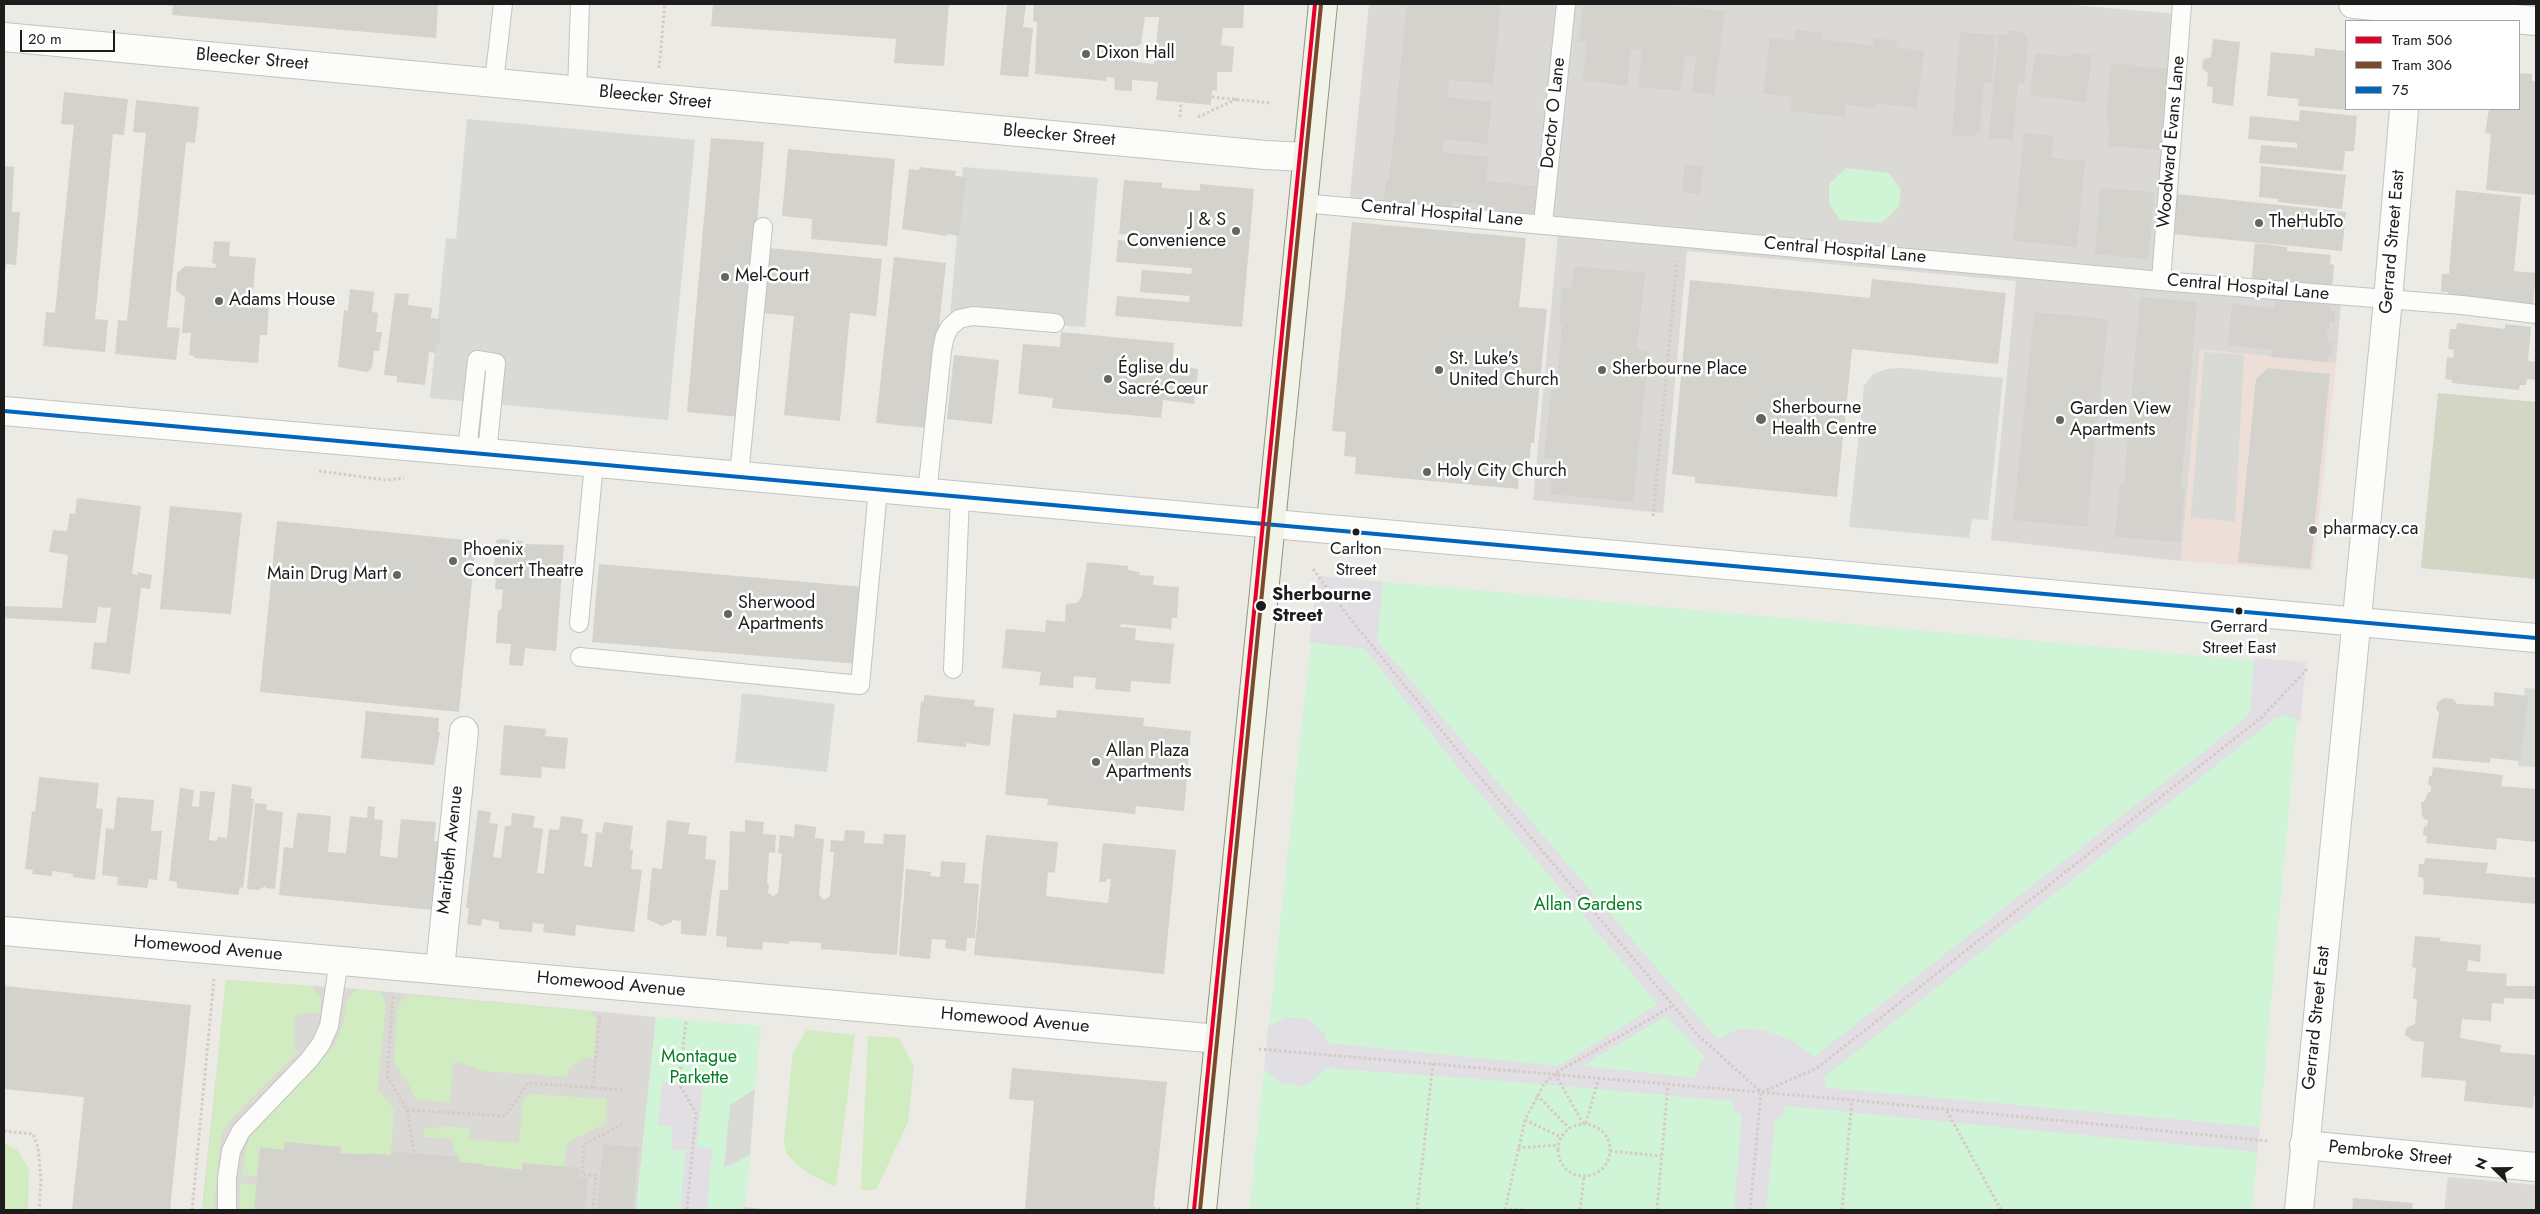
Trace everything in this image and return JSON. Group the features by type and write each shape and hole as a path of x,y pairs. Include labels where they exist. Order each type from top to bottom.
{"main road":[{"path":"1202,1210 1323,4"}],"street":[{"path":"2353,4 2413,12 2536,21"},
{"name":"Bleecker Street","path":"4,36 1256,154 1307,157"},
{"name":"Gerrard Street East","path":"2299,1210 2388,300 2404,110"},
{"path":"4,411 2536,638"},
{"name":"Maribeth Avenue","path":"440,970 464,731"},
{"name":"Homewood Avenue","path":"4,931 1219,1039"},
{"name":"Pembroke Street","path":"2304,1145 2536,1167"}],"lane":[{"path":"494,82 504,4"},
{"path":"577,90 580,4"},
{"name":"Doctor O Lane","path":"1543,223 1566,4"},
{"name":"Woodward Evans Lane","path":"2161,281 2182,4"},
{"name":"Central Hospital Lane","path":"1302,202 1679,235 2161,281 2462,305 2536,314"},
{"path":"739,476 763,228"},
{"path":"927,494 942,350 945,336 950,327 959,319 973,316 1055,323"},
{"path":"579,622 594,463"},
{"path":"580,657 860,685 878,489"},
{"path":"953,669 960,496"},
{"path":"227,1210 227,1178 231,1152 241,1130 310,1060 321,1044 329,1026 339,960"}],"path":[{"path":"656,98 666,4"},
{"path":"1212,97 1271,103"},
{"path":"1196,118 1237,99"},
{"path":"1652,516 1679,235"},
{"path":"1313,569 1348,616 1473,769 1709,1047 1761,1092"},
{"path":"1761,1092 1817,1068 2262,717 2308,668"},
{"path":"192,1210 214,976"},
{"path":"394,989 387,1076 407,1110 414,1153"},
{"path":"1524,1210 1505,1209 1525,1120 1537,1095 1554,1074 1674,1005"},
{"path":"593,1088 600,1008"},
{"path":"687,1017 679,1084 696,1113 687,1210"},
{"path":"1259,1049 1852,1100 1947,1111 2267,1141"},
{"path":"1417,1210 1434,1063"},
{"path":"1554,1074 1585,1123 1602,1130 1608,1138 1610,1151 1607,1164 1601,1171 1584,1177 1568,1171 1562,1165 1558,1158 1558,1145 1561,1137 1569,1128 1585,1123"},
{"path":"1585,1123 1599,1078"},
{"path":"407,1110 505,1116 528,1083 624,1090"},
{"path":"1657,1210 1668,1084"},
{"path":"1750,1210 1761,1092"},
{"path":"1537,1095 1569,1128"},
{"path":"1842,1210 1852,1100"},
{"path":"1947,1111 2001,1210"},
{"path":"1525,1120 1561,1137"},
{"path":"593,1210 596,1175 582,1174 584,1144 622,1125"},
{"path":"4,1131 33,1134 38,1147 41,1181 40,1210"},
{"path":"1518,1148 1558,1145"},
{"path":"1610,1151 1661,1156"},
{"path":"1580,1210 1584,1177"},
{"path":"1153,1208 1160,1209"}],"shaded area":[{"path":"1369,4 2063,4 2188,15 2164,287 2341,302 2336,363 2200,350 2181,561 1991,540 2016,281 1687,251 1663,513 1533,500 1558,235 1348,216"},
{"path":"1721,108 1818,117 1806,240 1709,231"},
{"path":"467,119 695,140 668,420 430,398 446,238 456,239"},
{"path":"963,167 1098,178 1085,327 950,316"},
{"path":"2200,349 2336,363 2313,571 2181,561"},
{"path":"2204,352 2244,355 2235,522 2191,517"},
{"path":"1901,368 2003,378 1988,520 1972,519 1969,538 1849,527 1864,386 1873,374 1887,369"},
{"path":"2438,393 2536,402 2536,579 2421,568"},
{"path":"1318,576 1383,582 1377,641 1717,1039 1738,1029 1765,1030 1793,1041 1814,1057 2236,726 2250,713 2254,658 2306,662 2300,723 2295,718 2286,716 2274,719 1824,1077 1827,1088 2260,1127 2257,1152 1786,1106 1781,1117 1775,1120 1766,1210 1734,1210 1742,1115 1734,1110 1732,1101 1326,1068 1311,1082 1301,1086 1281,1083 1264,1069 1268,1026 1288,1017 1308,1019 1324,1033 1328,1043 1559,1066 1658,1004 1460,770 1365,649 1309,642","holes":["1666,1016 1705,1057 1700,1063 1696,1078 1582,1066"]},
{"path":"2525,688 2536,689 2536,767 2518,766"},
{"path":"742,693 835,704 827,772 735,762"},
{"path":"226,980 358,989 656,1017 636,1210 202,1210"},
{"path":"662,1082 703,1086 697,1147 712,1149 707,1210 680,1210 686,1151 671,1149 673,1127 658,1125"},
{"path":"755,1089 750,1155 724,1168 730,1105"},
{"path":"2448,1177 2536,1185 2536,1210 2444,1210"}],"green space":[{"path":"1846,168 1889,173 1901,190 1899,206 1882,223 1840,220 1829,203 1829,184"},
{"name":"Allan Gardens","path":"1318,576 2302,665 2252,1210 1249,1210"},
{"path":"226,980 312,986 321,999 320,1013 305,1013 294,1017 295,1049 298,1052 230,1120 222,1134 219,1150 214,1210 203,1210"},
{"path":"358,989 380,992 386,1004 378,1088 394,1110 391,1155 340,1153 341,1147 285,1142 284,1150 260,1148 258,1176 242,1175 246,1148 251,1134 319,1064 336,1042 344,1020 346,999"},
{"path":"408,995 591,1011 596,1021 594,1060 587,1057 578,1062 567,1071 568,1077 482,1071 465,1064 453,1062 450,1103 415,1099 410,1087 394,1063 398,1005"},
{"name":"Montague Parkette","path":"656,1017 761,1026 755,1089 730,1106 724,1168 750,1155 745,1210 636,1210"},
{"path":"807,1030 855,1035 836,1187 808,1173 793,1161 786,1152 784,1142 793,1052"},
{"path":"868,1036 899,1038 914,1067 908,1122 876,1190 861,1190"},
{"path":"529,1094 607,1099 606,1123 567,1143 564,1167 522,1164 522,1170 459,1162 459,1157 453,1149 453,1139 424,1137 425,1128 438,1129 439,1126 470,1128 469,1139 519,1143 523,1099"},
{"path":"4,1143 17,1150 29,1169 28,1210 4,1210"},
{"path":"240,1183 257,1185 254,1210 239,1210"}],"building":[{"path":"160,4 438,4 436,38 172,15 173,6"},
{"path":"713,4 949,4 944,66 894,63 896,39 711,26"},
{"path":"1007,4 1026,4 1023,27 1033,28 1028,77 1000,75"},
{"path":"1034,4 1244,4 1243,28 1223,28 1221,45 1234,47 1232,72 1217,72 1217,91 1212,90 1211,105 1156,100 1158,82 1132,80 1132,91 1115,90 1114,78 1107,77 1106,81 1035,74 1037,22 1033,21","holes":["1145,17 1159,17 1154,64 1134,62 1137,46 1141,44"]},
{"path":"1407,4 1501,4 1493,84 1449,80 1447,97 1492,102 1487,144 1444,139 1443,152 1489,157 1486,181 1536,186 1534,213 1479,209 1479,204 1452,202 1451,210 1384,202 1386,180 1389,180"},
{"path":"1583,4 1654,4 1725,11 1714,95 1692,92 1696,56 1685,55 1681,91 1638,87 1642,51 1631,49 1627,86 1582,80 1587,42 1579,41"},
{"path":"1795,29 1823,33 1822,39 1873,46 1873,38 1897,41 1896,47 1924,51 1917,108 1876,103 1875,108 1846,105 1845,117 1790,111 1792,97 1763,94 1770,38 1794,41"},
{"path":"2008,31 2025,32 2025,37 2028,37 2024,83 2018,83 2013,140 1989,138 1998,34 2008,35"},
{"path":"1960,32 1996,35 1992,83 1984,83 1980,130 1974,137 1952,135"},
{"path":"2213,39 2240,42 2233,106 2212,103 2213,87 2207,86 2208,73 2202,68 2203,60 2211,57"},
{"path":"2315,48 2345,51 2345,110 2298,106 2299,99 2267,96 2271,52 2314,56"},
{"path":"2035,53 2071,57 2072,53 2092,55 2086,102 2030,95"},
{"path":"2111,63 2136,65 2136,67 2172,68 2163,150 2108,146 2109,124 2106,118"},
{"path":"2520,73 2532,74 2532,81 2536,81 2536,195 2486,190 2491,134 2485,133 2489,110 2520,110"},
{"path":"64,92 128,99 124,135 113,134 95,319 108,320 105,352 43,346 46,312 55,313 74,125 61,124"},
{"path":"136,100 199,107 195,143 186,142 167,327 180,328 176,360 115,354 118,320 127,321 146,133 133,132"},
{"path":"2300,110 2357,116 2354,151 2345,151 2343,171 2259,163 2261,145 2297,148 2297,143 2248,139 2250,116 2299,121"},
{"path":"2024,133 2054,136 2051,158 2085,161 2077,247 2013,241"},
{"name":"Mel-Court","path":"711,138 764,142 740,417 687,412"},
{"path":"788,149 895,159 887,246 811,239 812,219 782,216"},
{"path":"1685,164 1703,166 1700,194 1682,192"},
{"path":"4,166 14,167 12,212 20,212 16,265 6,264 5,273"},
{"path":"2261,166 2346,175 2342,209 2278,202 2278,199 2259,197"},
{"path":"919,167 956,171 955,176 966,177 959,236 902,229 909,169 919,170"},
{"path":"1124,180 1162,183 1162,188 1200,191 1200,184 1254,189 1242,327 1115,316 1117,296 1189,302 1190,296 1140,292 1142,270 1191,274 1192,268 1116,262 1118,240 1194,247 1194,241 1119,234"},
{"path":"2100,188 2154,192 2149,259 2095,254"},
{"path":"2456,190 2521,197 2514,271 2536,273 2533,304 2447,296 2448,292 2441,292 2442,274 2449,274"},
{"name":"TheHubTo","path":"2176,194 2346,212 2342,251 2172,234"},
{"name":"St. Luke's United Church","path":"1352,222 1526,238 1519,307 1547,309 1534,443 1531,443 1528,477 1519,476 1518,489 1355,474 1356,457 1344,456 1346,432 1332,431"},
{"name":"Adams House","path":"214,241 230,242 229,256 256,258 252,303 269,305 267,335 260,335 258,363 194,358 194,356 189,355 191,333 182,333 185,298 176,290 177,273 185,266 215,268 216,264 212,263"},
{"path":"2255,243 2287,247 2287,251 2331,255 2330,264 2334,265 2332,291 2251,283"},
{"path":"769,248 882,259 876,316 850,313 840,421 784,415 794,316 762,313"},
{"path":"894,257 946,263 928,428 876,423"},
{"name":"Sherbourne Place","path":"1574,266 1645,273 1637,349 1649,351 1633,502 1550,494 1554,459 1544,458 1551,390 1556,390 1562,325 1559,325 1562,287 1571,288"},
{"name":"Sherbourne Health Centre","path":"1872,279 2006,293 1998,364 1852,349 1837,497 1695,483 1695,477 1672,474 1690,280 1870,298"},
{"path":"350,289 374,292 372,312 378,313 376,332 382,332 379,351 374,351 372,368 367,372 338,367 344,310 348,311"},
{"path":"395,293 409,294 408,305 432,308 431,318 440,319 440,341 436,345 435,353 429,352 425,385 397,382 397,376 384,375"},
{"path":"2140,297 2197,302 2181,487 2185,488 2180,542 2115,537 2120,484 2124,484"},
{"path":"2275,299 2331,305 2331,311 2335,312 2335,323 2330,322 2330,329 2327,329 2328,343 2333,343 2331,355 2328,354 2327,362 2271,357 2272,350 2228,345 2232,304 2274,308"},
{"name":"Garden View Apartments","path":"2034,312 2108,319 2087,527 2013,520"},
{"path":"2457,323 2505,329 2505,324 2531,327 2528,361 2536,362 2536,380 2527,379 2526,385 2520,385 2519,390 2452,383 2452,380 2445,379 2447,357 2453,358 2454,350 2448,349 2450,329 2456,329"},
{"name":"Église du Sacré-Cœur","path":"1061,332 1174,343 1172,365 1198,369 1194,404 1163,400 1161,418 1052,408 1053,398 1018,394 1023,344 1060,347"},
{"path":"954,355 999,360 992,424 947,419"},
{"path":"2268,368 2330,374 2310,569 2238,562 2256,379"},
{"path":"77,498 141,506 132,574 138,575 137,572 152,575 150,589 141,588 130,674 91,669 94,642 106,643 111,608 98,607 96,623 4,618 4,606 62,608 68,555 49,552 53,530 67,531 70,513 75,514"},
{"path":"170,506 242,513 231,614 160,609"},
{"path":"277,521 476,541 459,712 260,692"},
{"path":"496,540 523,541 523,544 564,545 556,651 525,648 523,666 509,665 511,644 496,643 498,610 501,610 503,590 495,589 496,579 493,578"},
{"path":"1087,562 1128,566 1128,570 1140,572 1139,575 1154,576 1153,585 1179,587 1177,618 1172,618 1171,629 1121,624 1120,627 1136,628 1135,640 1174,644 1170,684 1131,681 1130,692 1095,689 1096,678 1074,676 1073,688 1039,685 1041,672 1002,668 1006,629 1045,632 1046,620 1065,622 1066,604 1077,603 1082,596"},
{"name":"Sherwood Apartments","path":"599,564 864,587 858,664 592,642"},
{"path":"2494,692 2528,696 2520,761 2490,758 2490,763 2432,758 2439,713 2436,708 2438,702 2444,698 2453,699 2457,704 2494,706"},
{"path":"924,695 975,700 974,706 994,708 990,746 966,743 966,747 917,742 921,701 924,702"},
{"name":"Allan Plaza Apartments","path":"1057,710 1144,718 1143,726 1191,731 1184,811 1136,806 1135,814 1047,805 1048,799 1005,795 1013,714 1056,718"},
{"path":"366,711 439,718 438,732 440,732 434,765 361,758"},
{"path":"504,725 546,729 545,736 568,738 565,769 542,767 541,778 500,775"},
{"path":"2433,767 2503,775 2501,786 2536,789 2536,842 2497,838 2496,850 2426,843 2427,836 2423,835 2424,826 2427,827 2428,820 2424,819 2422,815 2421,802 2424,802 2428,792 2431,792 2431,786 2428,785"},
{"path":"39,777 99,783 96,808 103,809 95,880 73,877 73,874 52,871 52,876 32,874 33,870 25,869 32,811 35,812"},
{"path":"232,784 252,787 251,799 254,799 243,888 240,887 238,895 177,888 177,882 169,881 180,788 194,790 192,806 199,807 200,791 215,792 209,840 217,841 218,837 227,838"},
{"path":"117,797 154,800 151,831 162,831 157,880 149,879 147,888 117,885 118,877 102,875 106,828 114,829"},
{"path":"255,803 267,804 266,810 283,812 275,889 266,888 265,886 259,890 247,889"},
{"path":"368,806 375,807 374,819 383,820 380,856 397,858 401,819 436,822 434,841 441,841 434,910 279,895 284,847 293,848 297,813 331,816 328,852 346,853 350,816 367,818"},
{"path":"478,810 491,812 489,823 498,824 493,857 501,858 505,826 511,826 512,813 535,816 533,827 543,829 537,873 544,874 549,829 559,830 561,816 583,819 581,833 588,834 584,866 592,867 596,832 602,833 604,822 633,826 630,850 633,850 631,869 642,870 634,932 576,925 575,936 543,932 544,924 533,923 532,932 499,929 499,922 482,919 481,926 467,924 469,908 466,908"},
{"path":"667,820 690,823 688,834 707,836 705,859 716,860 706,936 681,934 681,921 672,920 672,922 662,926 647,919 652,868 662,869"},
{"path":"745,820 764,822 763,834 776,835 775,853 769,852 767,884 769,884 768,893 773,896 778,893 782,854 778,853 780,835 794,837 795,824 816,827 815,838 824,839 819,895 824,900 830,896 834,852 830,852 831,840 844,841 845,830 865,831 864,843 883,844 884,834 906,835 897,955 821,949 821,943 789,941 789,944 763,942 762,950 726,947 727,937 716,936 720,890 728,890 730,831 745,832"},
{"path":"986,835 1058,842 1055,873 1048,872 1046,896 1108,903 1111,879 1107,879 1106,882 1099,882 1103,843 1176,850 1164,974 974,955"},
{"path":"2425,858 2488,863 2486,873 2536,878 2536,904 2423,894 2424,881 2422,877 2418,877 2419,864 2424,864"},
{"path":"941,861 966,863 964,883 979,884 975,938 967,938 966,951 945,948 946,940 932,939 930,959 899,956 906,869 931,872 930,876 940,877"},
{"path":"2415,936 2440,938 2440,941 2481,945 2480,962 2468,960 2467,971 2507,974 2506,986 2536,986 2536,999 2504,998 2504,1004 2492,1003 2491,1021 2462,1019 2460,1038 2501,1045 2500,1052 2536,1055 2536,1096 2534,1096 2533,1108 2464,1101 2466,1081 2421,1077 2424,1042 2413,1041 2405,1035 2406,1028 2415,1024 2417,999 2413,999 2416,968 2412,967"},
{"path":"4,986 191,1005 170,1210 72,1210 84,1097 4,1089"},
{"path":"1012,1068 1167,1082 1153,1210 1025,1210 1034,1101 1009,1099"},
{"path":"285,1142 341,1147 340,1153 391,1155 391,1151 459,1157 459,1162 522,1170 522,1163 580,1168 579,1177 588,1178 585,1210 254,1210 260,1147 284,1150"},
{"path":"603,1144 639,1147 633,1210 597,1210"},
{"path":"2353,1198 2413,1203 2412,1210 2352,1210"},
{"path":"743,1207 763,1209 763,1210 743,1210"}],"tram line":[{"name":"506","path":"1194,1210 1315,4"},
{"name":"306","path":"1200,1210 1321,5"}],"transit line":[{"name":"75","path":"4,411 2536,638"}],"place":[{"name":"Dixon Hall","path":"1086,54"},
{"name":"TheHubTo","path":"2259,223"},
{"name":"J & S Convenience","path":"1236,231"},
{"name":"Mel-Court","path":"725,277"},
{"name":"Adams House","path":"219,301"},
{"name":"St. Luke's United Church","path":"1439,370"},
{"name":"Sherbourne Place","path":"1602,370"},
{"name":"Église du Sacré-Cœur","path":"1108,379"},
{"name":"Sherbourne Health Centre","path":"1761,419"},
{"name":"Garden View Apartments","path":"2060,420"},
{"name":"Holy City Church","path":"1427,472"},
{"name":"pharmacy.ca","path":"2313,530"},
{"name":"Carlton Street","path":"1356,532"},
{"name":"Phoenix Concert Theatre","path":"453,561"},
{"name":"Main Drug Mart","path":"397,575"},
{"name":"Sherbourne Street","path":"1261,606"},
{"name":"Gerrard Street East","path":"2239,611"},
{"name":"Sherwood Apartments","path":"728,614"},
{"name":"Allan Plaza Apartments","path":"1096,762"}]}
